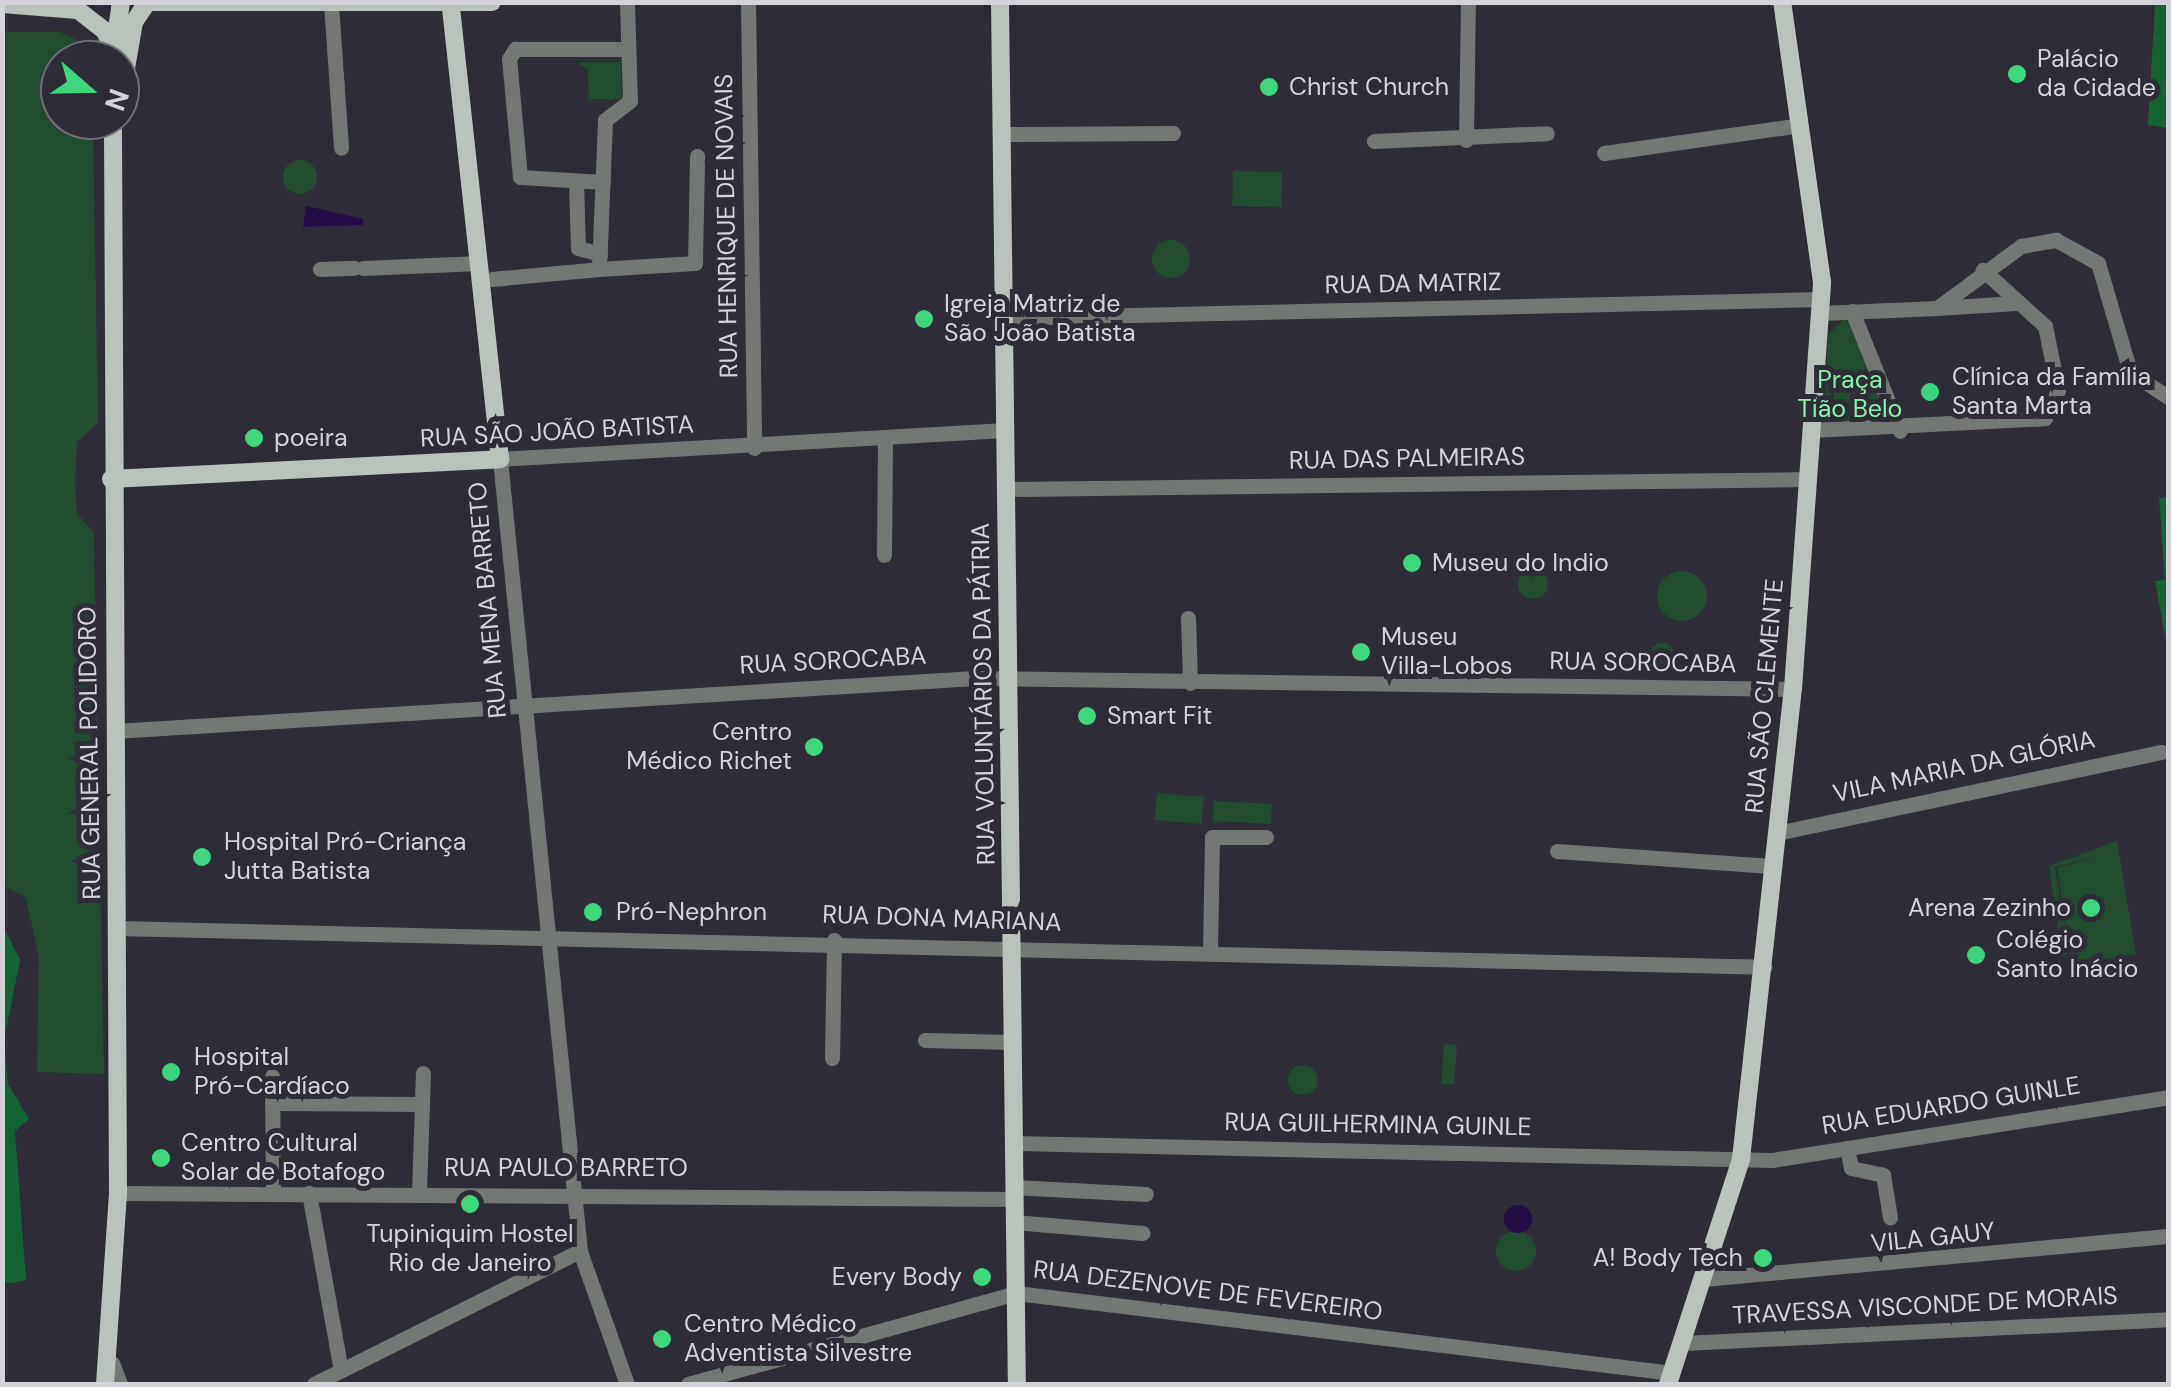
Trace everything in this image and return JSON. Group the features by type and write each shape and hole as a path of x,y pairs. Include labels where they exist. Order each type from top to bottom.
{"main road":[{"path":"116,40 121,2"},
{"path":"131,40 134,22 146,3 492,2"},
{"name":"RUA VOLUNTÁRIOS DA PÁTRIA","path":"1000,2 1018,1384"},
{"name":"RUA SÃO CLEMENTE","path":"1670,1379 1741,1159 1793,689 1822,306 1782,2"},
{"name":"RUA MENA BARRETO","path":"450,3 500,459"},
{"path":"2,4 78,10 105,31 108,40"},
{"name":"RUA GENERAL POLIDORO","path":"112,1363 118,1193 113,140"},
{"name":"RUA SÃO JOÃO BATISTA","path":"112,479 500,459"},
{"path":"105,1384 112,1363"}],"street":[{"path":"600,261 605,120 630,101 626,2"},
{"name":"RUA HENRIQUE DE NOVAIS","path":"748,2 754,448"},
{"path":"331,4 340,148"},
{"path":"1466,140 1467,7"},
{"path":"603,182 516,172 510,53 628,49"},
{"path":"1604,153 1800,125"},
{"path":"1002,134 1173,133"},
{"path":"1374,140 1466,140 1547,133"},
{"path":"492,279 600,261 695,263 697,156"},
{"path":"576,181 578,248 600,261"},
{"path":"1936,308 1984,270 2040,240 2083,250 2105,274 2130,372 2168,397"},
{"path":"320,269 479,263"},
{"path":"1812,430 1900,430 2035,422 2051,411 2057,376 2045,326 1984,270"},
{"name":"RUA DA MATRIZ","path":"1005,318 1822,306 1852,312 2016,303"},
{"path":"1852,312 1900,430"},
{"name":"RUA SÃO JOÃO BATISTA","path":"500,459 885,441 1005,430"},
{"path":"884,556 885,441"},
{"name":"RUA MENA BARRETO","path":"500,459 580,1252 628,1384"},
{"name":"RUA DAS PALMEIRAS","path":"1006,489 1808,479"},
{"path":"1188,618 1190,683"},
{"name":"RUA SOROCABA","path":"115,732 523,704 1008,681 1793,689"},
{"name":"VILA MARIA DA GLÓRIA","path":"1777,832 2162,752"},
{"path":"1210,952 1212,837 1266,837"},
{"path":"1557,851 1774,866"},
{"name":"RUA DONA MARIANA","path":"116,928 547,941 834,940 1765,967"},
{"path":"832,1058 834,940"},
{"path":"925,1040 1012,1042"},
{"path":"419,1192 423,1073"},
{"path":"272,1076 273,1193"},
{"name":"RUA EDUARDO GUINLE","path":"1741,1159 1847,1148 2168,1097"},
{"path":"272,1103 422,1104"},
{"name":"RUA GUILHERMINA GUINLE","path":"1014,1142 1741,1159"},
{"path":"1847,1148 1851,1168 1882,1175 1890,1217"},
{"path":"1038,1222 1039,1186"},
{"name":"RUA PAULO BARRETO","path":"118,1193 1013,1193 1039,1186 1146,1194"},
{"path":"308,1193 340,1366"},
{"path":"1014,1222 1143,1232"},
{"name":"VILA GAUY","path":"1704,1279 2167,1236"},
{"path":"314,1384 340,1366 580,1252"},
{"name":"RUA DEZENOVE DE FEVEREIRO","path":"688,1384 1016,1293 1670,1379"},
{"name":"TRAVESSA VISCONDE DE MORAIS","path":"1683,1343 2168,1319"},
{"name":"RUA GENERAL POLIDORO","path":"112,1363 120,1384"}],"green space":[{"path":"2155,3 2168,3 2168,128 2148,125"},
{"path":"2,32 60,32 76,40 40,40 40,140 93,140 98,423 77,442 75,482 77,513 94,533 104,1074 37,1072 39,958 26,898 3,885"},
{"path":"577,62 621,62 622,99 589,99 588,70"},
{"path":"300,160 312,165 317,177 312,189 300,194 288,189 283,177 288,165"},
{"path":"1233,171 1282,172 1281,207 1232,206"},
{"path":"1171,240 1184,246 1190,259 1184,272 1171,278 1158,272 1152,259 1158,246"},
{"name":"Praça Tião Belo","path":"1844,319 1849,323 1887,419 1831,422 1823,412 1828,335"},
{"path":"2168,497 2168,651 2155,581 2165,580 2159,498"},
{"path":"1533,569 1544,573 1548,584 1544,595 1533,599 1522,595 1518,584 1522,573"},
{"path":"1682,571 1700,578 1707,596 1700,614 1682,621 1664,614 1657,596 1664,578"},
{"path":"1662,643 1671,647 1675,656 1671,665 1662,669 1653,665 1649,656 1653,647"},
{"path":"1157,793 1204,797 1201,824 1155,820"},
{"path":"1214,801 1272,804 1271,824 1213,821"},
{"name":"Arena Zezinho","path":"2117,841 2136,954 2073,965 2061,951 2049,866","holes":["2104,855 2057,868 2071,957 2055,867"]},
{"path":"2,924 20,960 4,1040 8,1084 29,1119 15,1131 26,1280 12,1283 2,1282"},
{"path":"1444,1044 1457,1045 1454,1085 1441,1084"},
{"path":"1303,1065 1314,1069 1318,1080 1314,1091 1303,1095 1292,1091 1288,1080 1292,1069"},
{"path":"1516,1231 1530,1237 1536,1251 1530,1265 1516,1271 1502,1265 1496,1251 1502,1237"}],"shaded area":[{"path":"306,206 363,219 363,225 303,227"},
{"path":"1518,1205 1528,1209 1532,1219 1528,1229 1518,1233 1508,1229 1504,1219 1508,1209"}],"place":[{"name":"Palácio da Cidade","path":"2017,74"},
{"name":"Christ Church","path":"1269,87"},
{"name":"Igreja Matriz de São João Batista","path":"924,319"},
{"name":"Clínica da Família Santa Marta","path":"1930,392"},
{"name":"poeira","path":"254,438"},
{"name":"Museu do Indio","path":"1412,563"},
{"name":"Museu Villa-Lobos","path":"1361,652"},
{"name":"Smart Fit","path":"1087,716"},
{"name":"Centro Médico Richet","path":"814,747"},
{"name":"Hospital Pró-Criança Jutta Batista","path":"202,857"},
{"name":"Arena Zezinho","path":"2091,908"},
{"name":"Pró-Nephron","path":"593,912"},
{"name":"Colégio Santo Inácio","path":"1976,955"},
{"name":"Hospital Pró-Cardíaco","path":"171,1072"},
{"name":"Centro Cultural Solar de Botafogo","path":"161,1158"},
{"name":"Tupiniquim Hostel Rio de Janeiro","path":"470,1204"},
{"name":"A! Body Tech","path":"1763,1258"},
{"name":"Every Body","path":"982,1277"},
{"name":"Centro Médico Adventista Silvestre","path":"662,1339"}]}
